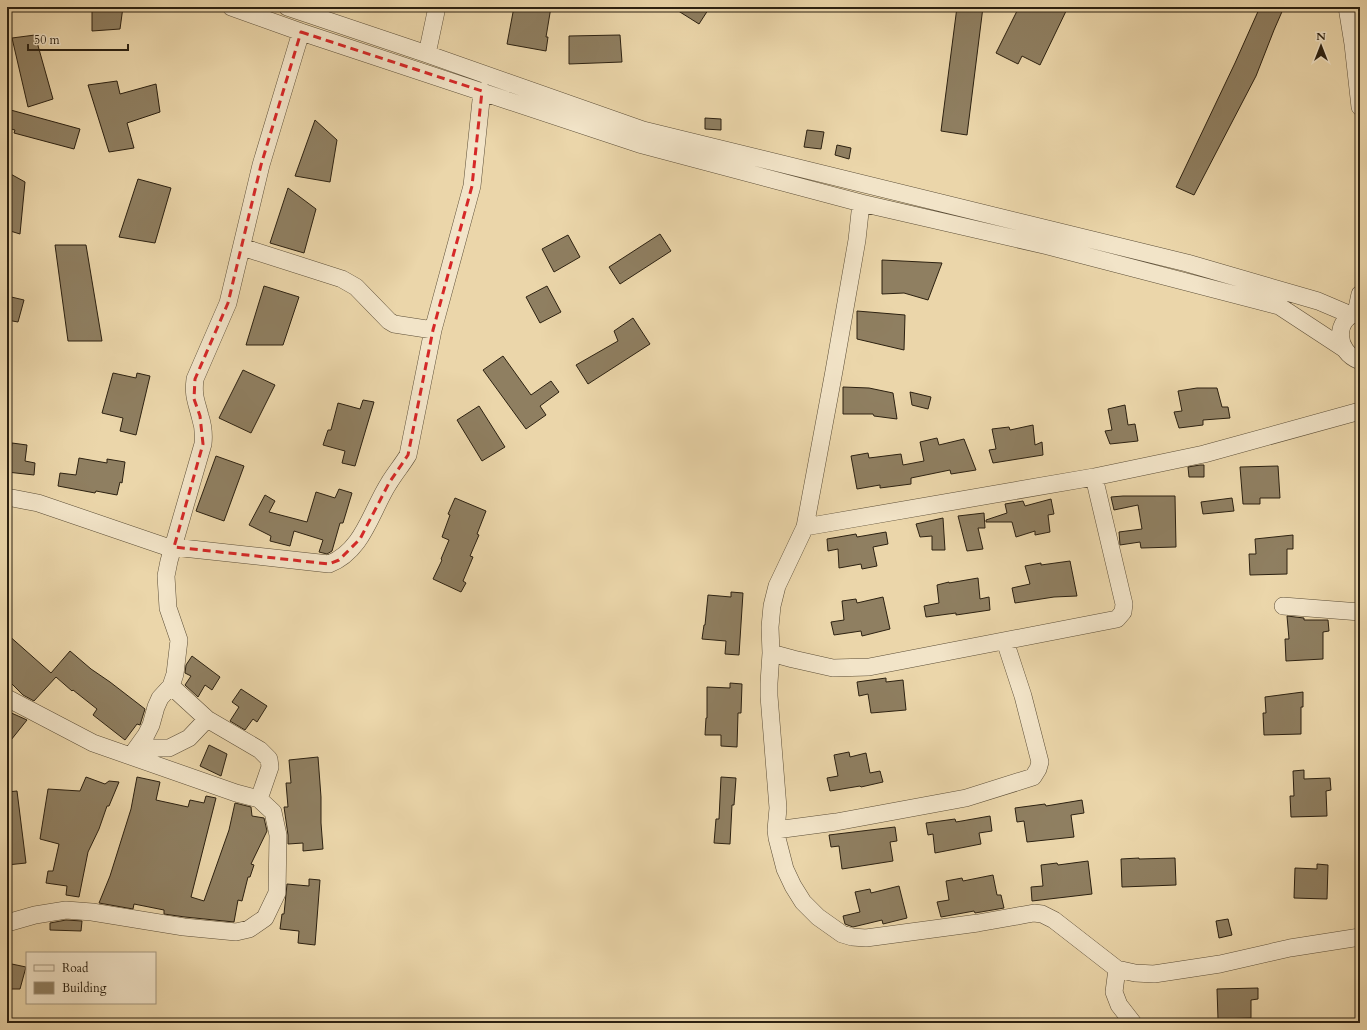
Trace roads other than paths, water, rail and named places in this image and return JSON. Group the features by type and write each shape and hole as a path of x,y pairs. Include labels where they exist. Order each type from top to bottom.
{"street":[{"path":"231,7 482,91 642,137 861,203 1187,263 1356,313"},
{"path":"287,7 427,54 642,137 1050,238 1279,306 1343,348 1354,359 1360,361"},
{"path":"427,54 437,7"},
{"path":"1347,7 1360,107"},
{"path":"134,752 151,725 160,698 171,686 175,674 179,640 168,608 166,576 203,444 204,434 194,399 195,379 228,303 261,165 302,32"},
{"path":"7,497 38,503 164,546 329,564 339,560 360,538 389,482 408,455 433,330 472,186 482,91"},
{"path":"861,203 856,248 805,528 777,586 772,606 770,627 772,653 769,683 778,808 776,830 785,869 803,902 818,917 842,934 852,937 866,938 978,923 1028,914 1042,914 1054,920 1117,969 1135,973 1154,974 1220,964 1290,948 1360,937"},
{"path":"242,247 342,279 356,288 389,321 394,324 433,330"},
{"path":"1343,348 1340,334 1342,327 1356,313 1360,294"},
{"path":"805,528 1094,477 1204,454 1360,411"},
{"path":"772,653 833,668 869,667 1116,619 1122,612 1124,604 1094,477"},
{"path":"1284,606 1360,612"},
{"path":"776,830 836,822 966,798 1033,777 1040,762 1024,696 1005,641"},
{"path":"171,686 207,719 260,750 269,759 270,766 259,799"},
{"path":"7,698 93,743 134,752 236,793 259,799 273,812 278,835 277,892 265,918 249,930 236,932 92,912 66,910 35,915 7,923"},
{"path":"134,752 169,748 189,738 207,719"},
{"path":"1117,969 1114,992 1119,1005 1133,1023"}]}
